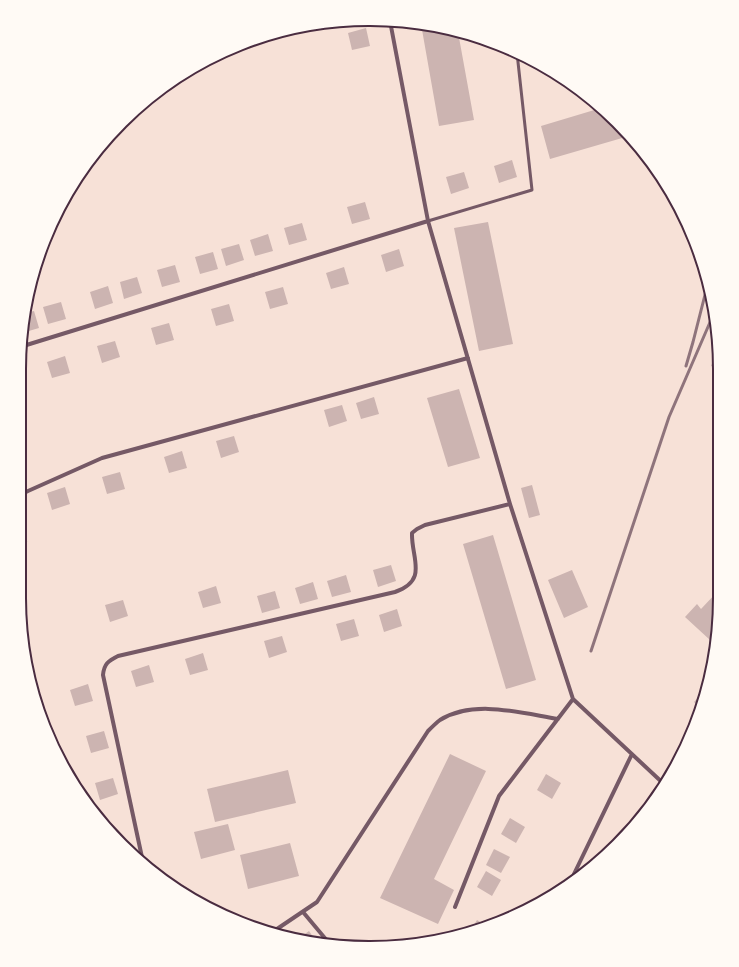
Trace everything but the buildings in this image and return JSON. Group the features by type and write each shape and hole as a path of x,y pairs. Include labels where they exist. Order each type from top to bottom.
{"street":[{"path":"391,27 428,221 510,504 573,699 660,780"},
{"path":"27,345 428,221"},
{"path":"26,492 102,458 468,358"},
{"path":"141,854 103,675 104,666 110,660 118,656 404,589 410,584 416,570 416,558 412,533 425,525 510,504"},
{"path":"455,907 499,796 573,699"},
{"path":"278,928 317,902 428,731 439,720 459,712 493,708 558,719"},
{"path":"574,873 632,754"},
{"path":"303,912 325,938"}],"lane":[{"path":"428,221 532,190 517,59"}],"railway":[{"path":"686,366 705,296"},
{"path":"591,651 669,417 710,323"}]}
